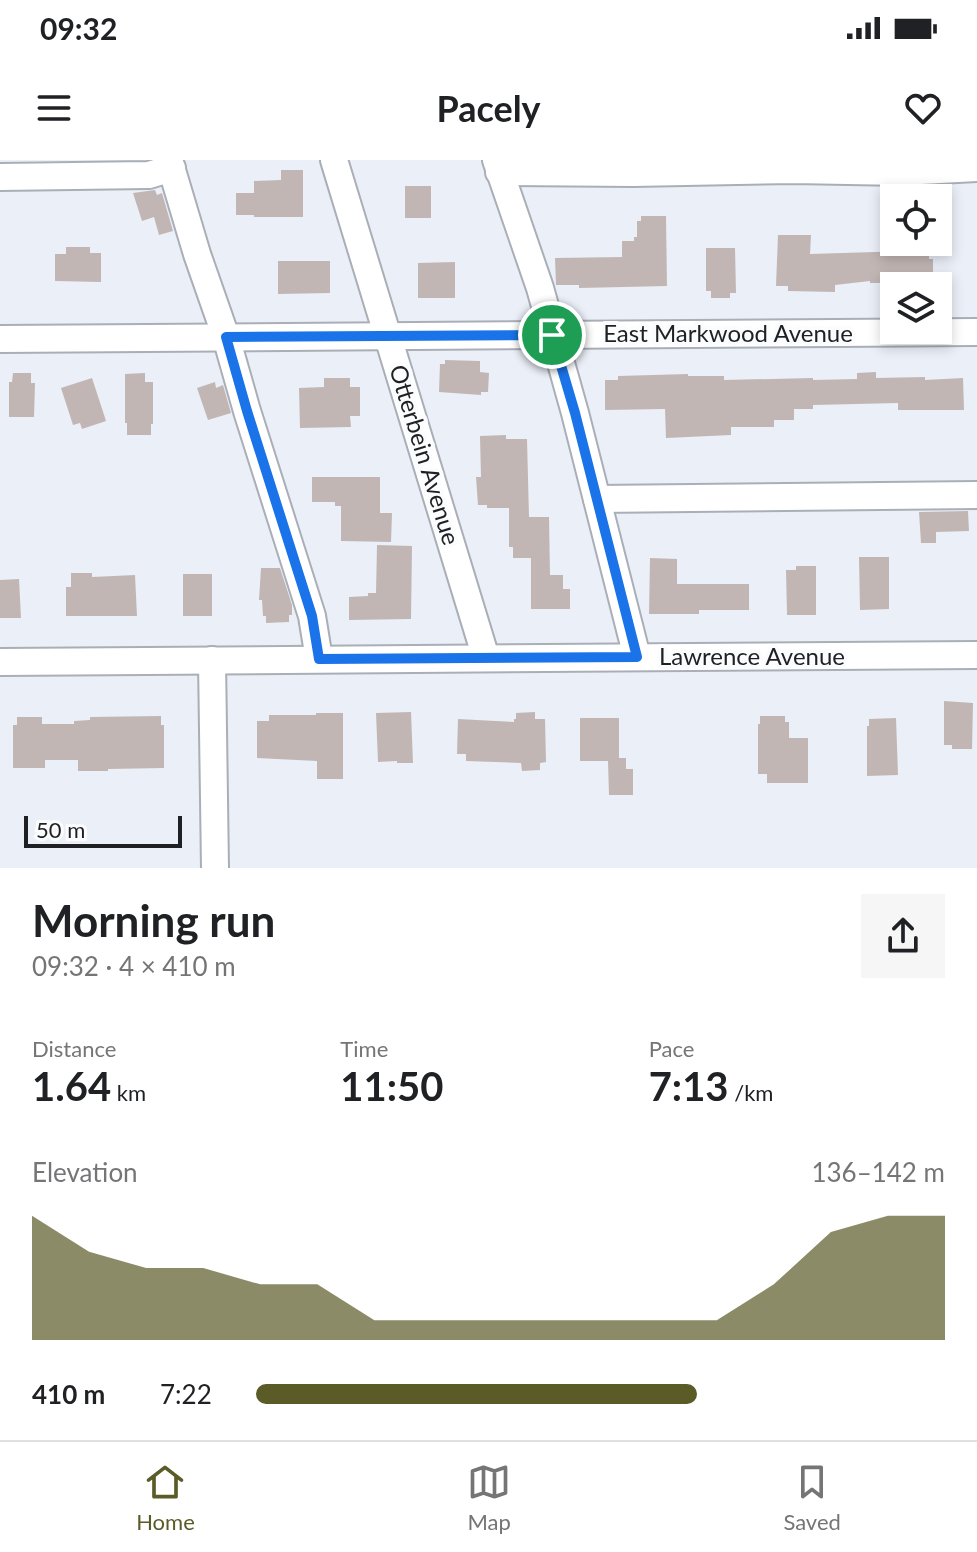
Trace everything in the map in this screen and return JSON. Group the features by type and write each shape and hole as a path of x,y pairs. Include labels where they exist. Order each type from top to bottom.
{"street":[{"name":"Otterbein Avenue","path":"334,160 486,658"},
{"path":"0,177 149,175 170,164 312,616 319,659"},
{"path":"637,657 540,288 498,166 633,173 794,170 902,172 977,168"},
{"name":"East Markwood Avenue","path":"0,339 977,332"},
{"path":"597,499 977,495"},
{"name":"Lawrence Avenue","path":"0,662 977,655"},
{"path":"212,660 215,868"}],"building":[{"path":"281,170 303,170 303,217 236,215 236,193 254,193 254,181 281,180"},
{"path":"405,186 431,186 431,218 405,218"},
{"path":"155,190 157,195 162,193 173,231 159,235 154,217 142,221 133,193"},
{"path":"641,216 666,216 667,286 579,288 579,285 556,285 555,258 622,257 622,241 634,241 637,221 641,221"},
{"path":"778,235 811,235 810,254 880,252 880,256 929,256 933,259 933,272 880,272 880,283 870,281 835,285 835,292 788,291 788,286 776,286"},
{"path":"66,247 90,247 90,253 101,253 101,282 55,281 55,254 66,254"},
{"path":"706,248 735,248 736,293 730,293 730,298 711,298 711,291 706,291"},
{"path":"278,261 330,261 330,293 278,294"},
{"path":"455,262 455,298 418,298 418,263"},
{"path":"445,360 480,361 480,372 489,373 488,392 481,392 481,395 439,392 440,364 445,364"},
{"path":"876,372 876,378 963,378 964,410 898,410 898,403 813,405 813,409 794,409 794,420 774,420 774,427 731,427 731,435 666,438 665,409 605,410 605,380 618,380 618,376 688,374 724,376 724,380 813,380 857,379 857,373"},
{"path":"13,373 31,373 31,383 35,383 34,417 9,417 9,382 12,382"},
{"path":"145,373 145,382 153,382 151,435 127,435 125,374"},
{"path":"92,378 106,421 82,429 80,423 73,425 61,388"},
{"path":"324,378 350,378 350,387 360,387 360,416 350,416 351,427 300,428 299,388 324,387"},
{"path":"215,382 216,388 223,385 231,413 208,420 197,388"},
{"path":"506,435 506,439 527,439 529,517 549,517 550,575 563,575 563,589 570,589 570,609 531,609 531,558 513,558 513,547 509,547 509,508 478,505 476,477 481,477 480,436"},
{"path":"312,477 380,477 380,513 392,513 391,542 341,541 341,506 335,506 335,502 312,502"},
{"path":"968,511 969,531 936,532 936,543 921,543 919,512"},
{"path":"377,545 412,546 411,619 349,620 349,597 376,593"},
{"path":"859,557 889,557 889,609 860,610"},
{"path":"650,558 677,559 677,584 749,584 749,610 649,614"},
{"path":"796,566 816,566 816,615 787,615 786,570 796,570"},
{"path":"261,568 280,568 292,605 289,622 266,623 262,600 259,600"},
{"path":"71,573 92,573 92,577 135,575 137,616 66,616 66,587 71,587"},
{"path":"183,574 212,574 212,616 183,616"},
{"path":"19,579 21,618 0,618 0,580"},
{"path":"944,701 973,703 972,749 952,749 952,745 944,745"},
{"path":"411,712 413,763 378,762 376,713"},
{"path":"535,712 535,719 545,719 546,762 540,763 540,770 522,771 521,763 466,761 466,754 457,754 458,719 514,722 516,713"},
{"path":"343,713 343,779 317,779 317,761 257,758 257,721 269,721 269,715"},
{"path":"161,716 161,725 164,725 164,768 78,771 78,760 45,760 45,768 13,768 13,725 17,725 17,717 42,717 42,724 74,724 74,721 90,720 90,717"},
{"path":"760,716 785,716 785,722 789,722 789,738 808,738 808,783 767,783 767,774 758,774"},
{"path":"580,718 619,718 619,758 626,758 626,769 633,769 633,795 609,795 608,761 580,761"},
{"path":"896,718 898,775 867,776 869,719"}],"route":[{"path":"552,335 637,657 319,659 312,616 226,337 552,335"}]}
